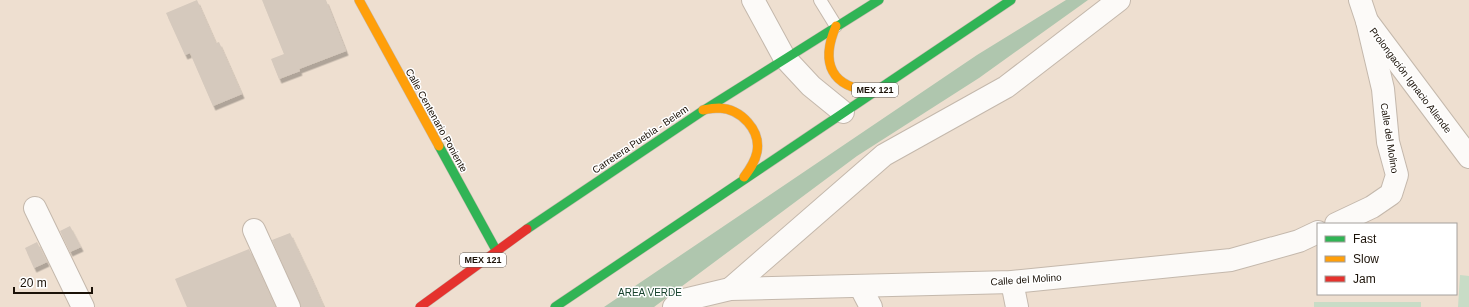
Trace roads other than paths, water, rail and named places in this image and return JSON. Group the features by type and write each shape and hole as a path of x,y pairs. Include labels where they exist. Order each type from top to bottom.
{"main road":[{"name":"Calle Centenario Poniente","path":"359,0 496,250"},
{"name":"Carretera Puebla - Belem","path":"420,307 496,250 701,110 784,57 879,0"},
{"name":"MEX 121","path":"555,307 873,91 1011,0"},
{"path":"836,26 830,37 828,48 832,71 839,81 849,88 861,92 873,91"},
{"path":"701,110 714,107 726,108 738,112 747,120 753,130 757,140 754,162 740,181"}],"street":[{"path":"753,0 784,57 811,86 843,112"},
{"name":"Calle del Molino","path":"730,289 884,155 1006,87 1118,0"},
{"name":"Prolongación Ignacio Allende","path":"1360,0 1367,21 1469,157"},
{"name":"Calle del Molino","path":"1338,223 1372,207 1391,194 1397,175 1388,142 1383,89 1367,21"},
{"path":"35,208 82,307"},
{"path":"254,230 289,307"},
{"name":"Calle del Molino","path":"674,307 680,301 730,289 1012,282 1231,260 1299,241 1317,232"},
{"path":"1012,282 1016,307"},
{"path":"860,286 871,307"}],"lane":[{"path":"820,0 836,26"}],"park label":[{"name":"AREA VERDE","path":"650,292"}]}
